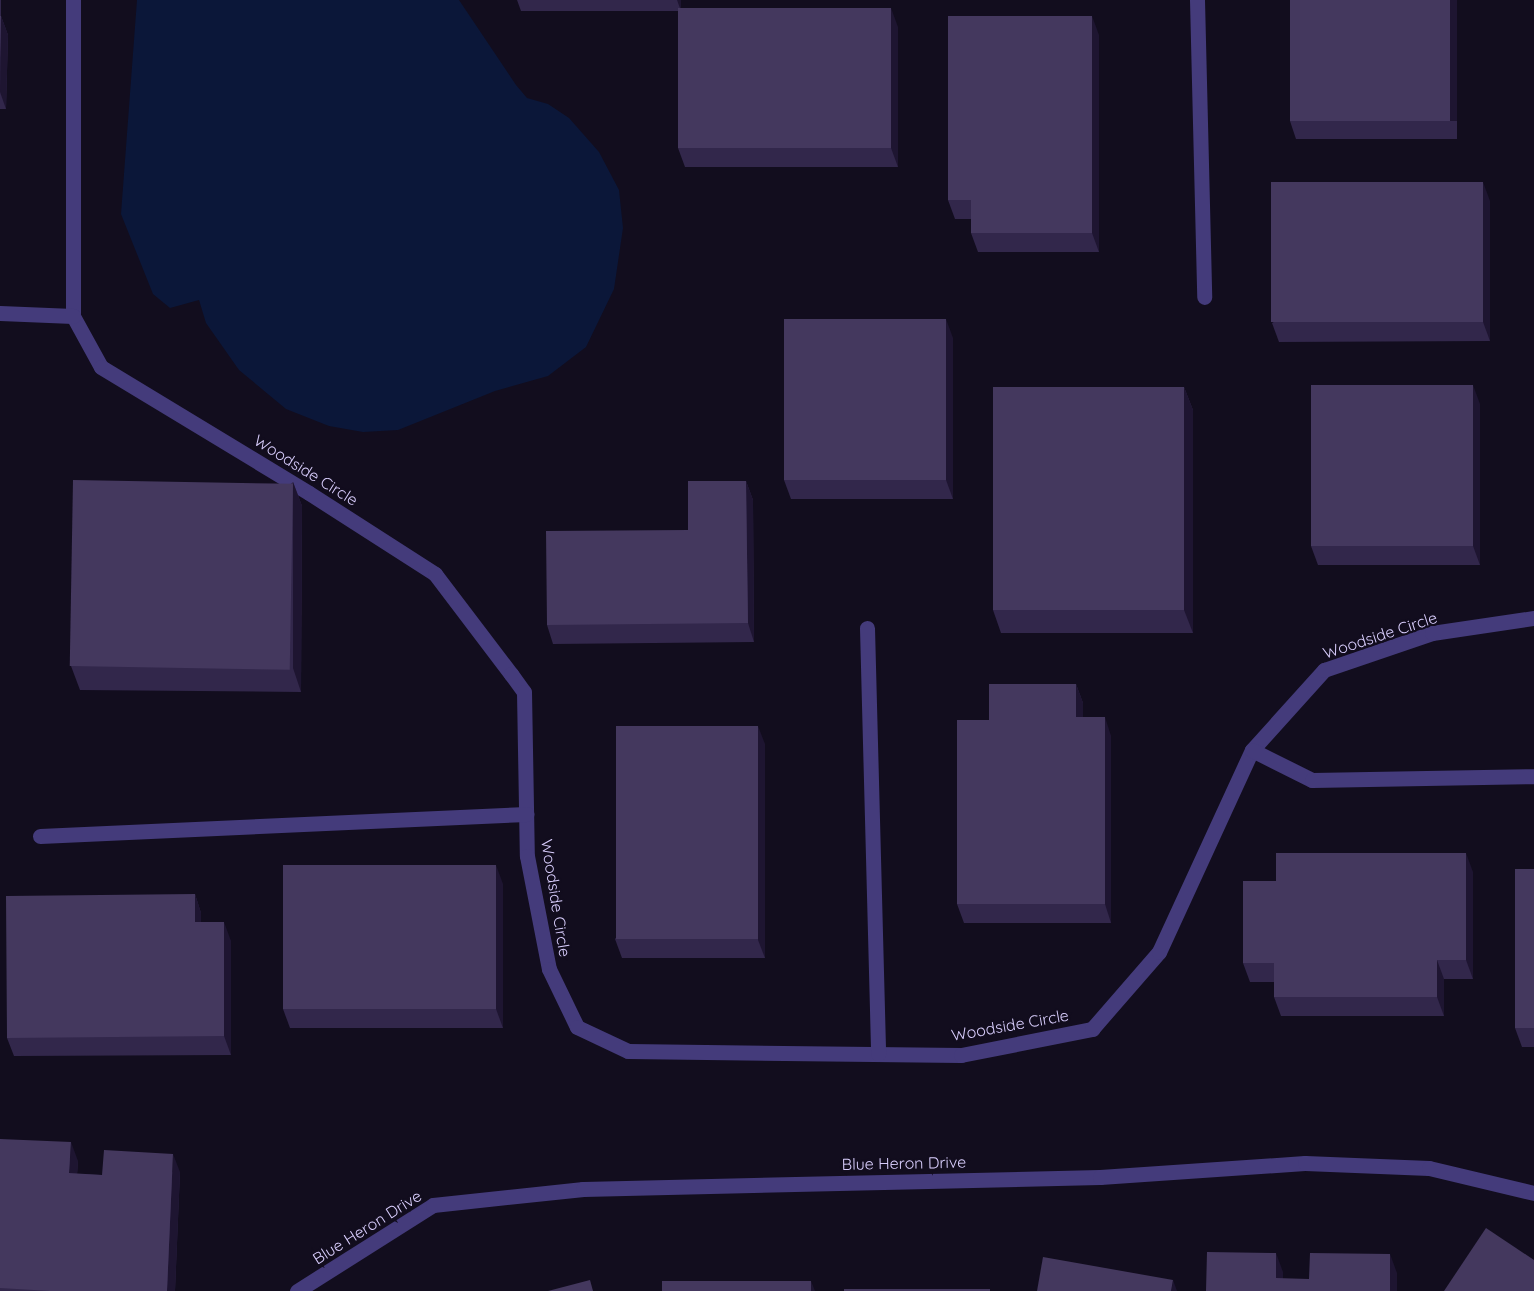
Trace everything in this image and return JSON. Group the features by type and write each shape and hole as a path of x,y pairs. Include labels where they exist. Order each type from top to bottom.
{"lane":[{"name":"Woodside Circle","path":"73,0 73,316 101,368 309,493 435,574 524,692 527,856 549,969 578,1027 628,1052 961,1055 1092,1029 1159,952 1252,750 1324,670 1432,633 1534,618"},
{"path":"1197,0 1204,297"},
{"path":"0,313 73,316"},
{"path":"867,628 878,1054"},
{"path":"1252,750 1312,780 1534,776"},
{"path":"40,836 527,814"},
{"name":"Blue Heron Drive","path":"297,1291 433,1205 583,1189 1100,1177 1305,1163 1429,1168 1534,1193"}],"water":[{"path":"137,0 459,0 516,85 527,98 548,104 569,118 599,152 619,190 623,228 614,289 586,347 548,376 495,391 398,430 363,432 329,426 286,409 239,370 206,323 199,300 170,308 153,294 121,214"}],"building":[{"path":"1290,0 1450,0 1450,121 1290,121"},
{"path":"678,8 891,8 891,148 678,148"},
{"path":"948,16 1092,16 1092,233 971,233 971,200 948,200"},
{"path":"1271,182 1483,182 1483,322 1271,322"},
{"path":"784,319 946,319 946,480 784,480"},
{"path":"1311,385 1473,385 1473,546 1311,546"},
{"path":"993,387 1184,387 1184,610 993,610"},
{"path":"73,480 293,484 290,670 70,666"},
{"path":"688,481 746,481 748,623 547,625 546,531 688,530"},
{"path":"989,684 1076,684 1076,717 1105,717 1105,904 957,904 957,720 989,720"},
{"path":"616,726 758,726 758,939 616,939"},
{"path":"1276,853 1466,853 1466,960 1437,960 1437,997 1274,997 1274,963 1243,963 1243,881 1276,881"},
{"path":"283,865 496,865 496,1009 283,1009"},
{"path":"1515,869 1534,869 1534,1028 1515,1028"},
{"path":"195,894 195,922 224,922 224,1036 7,1038 6,896"},
{"path":"0,1139 71,1142 69,1173 102,1175 104,1150 173,1154 167,1291 50,1291 0,1288"},
{"path":"1486,1228 1534,1260 1534,1291 1444,1291"},
{"path":"1207,1252 1276,1253 1276,1278 1309,1279 1310,1253 1390,1254 1390,1291 1206,1291"},
{"path":"1043,1257 1173,1280 1171,1291 1037,1291"},
{"path":"590,1280 593,1291 548,1291"},
{"path":"662,1281 811,1281 811,1291 662,1291"},
{"path":"844,1289 990,1289 990,1291 844,1291"}]}
